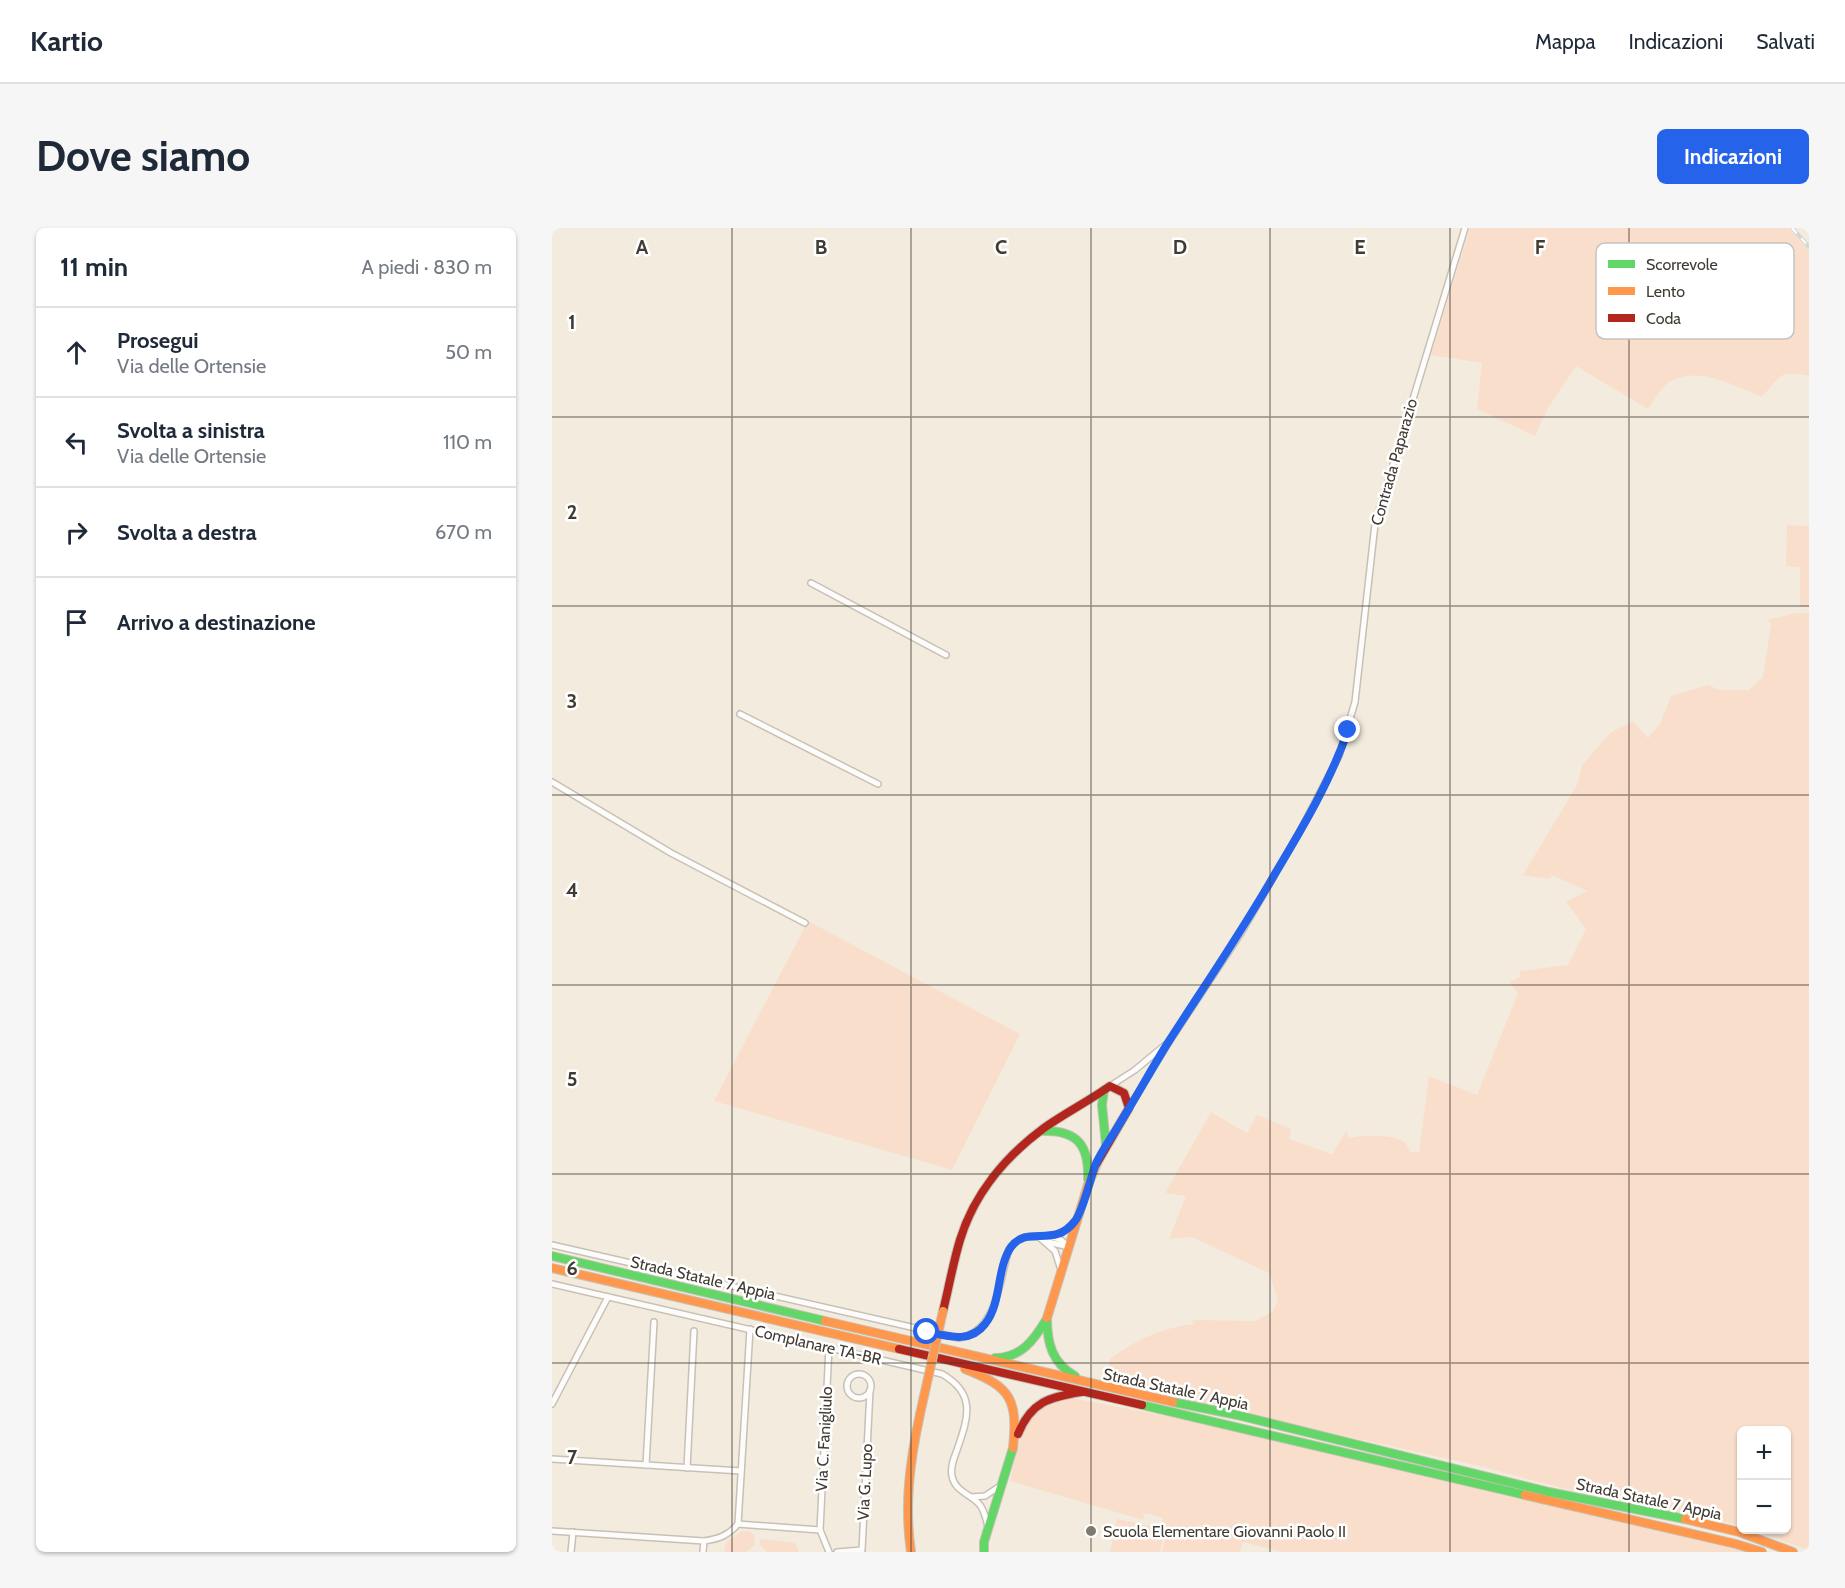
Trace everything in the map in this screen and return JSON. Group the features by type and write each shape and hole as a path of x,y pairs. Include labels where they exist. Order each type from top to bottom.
{"main road":[{"path":"911,1552 905,1505 908,1474 960,1238 976,1202 1016,1151 1039,1132 1107,1088 1116,1087 1126,1095 1130,1108 1106,1147 1088,1185 1047,1318 1037,1336 1015,1356 1002,1359 964,1353"},
{"path":"1106,1147 1107,1133 1101,1113 1107,1088"},
{"path":"1039,1132 1062,1131 1083,1147 1088,1158 1088,1185"},
{"name":"Strada Statale 7 Appia","path":"552,1256 1114,1389 1237,1415 1549,1492 1699,1522 1739,1532 1793,1552"},
{"name":"Strada Statale 7 Appia","path":"552,1268 1736,1544 1762,1552"},
{"path":"1047,1318 1048,1346 1059,1365 1077,1377 1114,1389"},
{"path":"943,1359 987,1377 1005,1391 1012,1401 1015,1412 1013,1448"},
{"path":"984,1552 988,1528 1025,1417 1043,1400 1088,1392"}],"street":[{"name":"Contrada Paparazio","path":"1169,1042 1241,933 1299,833 1339,756 1355,702 1375,524 1465,228"},
{"path":"811,583 945,655"},
{"path":"740,714 878,784"},
{"path":"552,783 671,853 805,923"},
{"path":"1107,1088 1135,1070 1169,1042"},
{"path":"1130,1108 1169,1042"},
{"path":"552,1245 959,1338 967,1337 986,1324 992,1311 1009,1249 1020,1239 1028,1236 1058,1235 1076,1220"},
{"path":"1038,1236 1055,1251 1061,1271"},
{"path":"1051,1236 1061,1240 1069,1247"},
{"path":"1047,1242 1069,1247"},
{"name":"Complanare TA-BR","path":"552,1284 942,1374 958,1386 965,1396 968,1416 951,1466 951,1475 958,1488 971,1497"},
{"path":"552,1404 608,1297"},
{"path":"646,1465 654,1322"},
{"path":"552,1531 704,1541 725,1536 738,1524 750,1329"},
{"path":"687,1468 694,1331"},
{"name":"Via C. Fanigliulo","path":"820,1530 829,1347"},
{"path":"862,1375 870,1383 870,1389 867,1395 856,1398 850,1394 847,1383 850,1378 862,1375"},
{"name":"Via G. Lupo","path":"837,1552 865,1551 870,1389"},
{"path":"552,1459 741,1471"},
{"path":"982,1497 1003,1484"},
{"path":"971,1497 989,1499 996,1505"},
{"path":"971,1497 984,1512 988,1528"},
{"path":"978,1503 996,1505"},
{"path":"738,1524 820,1530 829,1552"},
{"path":"571,1552 573,1532"},
{"path":"704,1541 704,1552"}],"shaded area":[{"path":"1470,228 1788,228 1809,251 1809,376 1786,374 1781,376 1762,397 1715,379 1691,376 1668,383 1648,409 1576,366 1548,408 1535,436 1477,409 1482,363 1431,355"},
{"path":"1787,525 1809,526 1809,607 1800,607 1800,567 1786,566"},
{"path":"1796,613 1809,613 1809,1550 1762,1534 1791,1534 1791,1426 1737,1426 1737,1526 1566,1489 1475,1465 1106,1382 1110,1359 1140,1340 1171,1328 1194,1324 1192,1320 1255,1321 1272,1312 1278,1300 1269,1273 1192,1237 1169,1239 1186,1196 1165,1193 1211,1112 1247,1133 1257,1115 1291,1129 1289,1139 1332,1154 1346,1131 1349,1138 1370,1136 1395,1138 1405,1143 1410,1152 1419,1152 1429,1076 1477,1095 1518,993 1509,982 1519,978 1520,971 1568,965 1586,929 1566,902 1587,891 1552,875 1550,879 1523,875 1577,785 1582,765 1610,733 1633,721 1648,738 1660,724 1671,696 1708,685 1720,690 1749,690 1763,677 1771,624 1768,620"},
{"path":"808,921 1020,1034 952,1170 714,1101"},
{"path":"1066,1397 1208,1424 1748,1552 1282,1552 1243,1542 1240,1552 1162,1552 1167,1529 1160,1527 1163,1518 1145,1513 1143,1520 1010,1481 1023,1425 1042,1404"},
{"path":"1117,1519 1165,1529 1160,1552 1110,1552"},
{"path":"742,1531 749,1531 754,1535 755,1545 746,1552 724,1552 726,1542"},
{"path":"762,1539 795,1543 799,1552 767,1552 760,1545"}],"railway":[{"path":"1792,228 1809,247"}],"traffic: fast":[{"path":"1104,1090 1102,1105 1106,1145"},
{"path":"1043,1131 1065,1133 1079,1142 1086,1157 1088,1179"},
{"path":"552,1256 825,1321"},
{"path":"1047,1318 1052,1351 1061,1365 1075,1376"},
{"path":"995,1358 1012,1355 1026,1346 1046,1320"},
{"path":"1173,1402 1237,1415 1549,1492 1685,1519"},
{"path":"1142,1405 1525,1495"},
{"path":"984,1552 984,1542 1013,1448"}],"traffic: slow":[{"path":"1047,1318 1088,1185 1097,1163"},
{"path":"552,1268 899,1349"},
{"path":"920,1414 943,1311"},
{"path":"825,1321 1173,1402"},
{"path":"965,1369 993,1382 1008,1397 1014,1418 1013,1448"},
{"path":"911,1552 908,1517 909,1483 920,1414"},
{"path":"1525,1495 1762,1552"},
{"path":"1685,1519 1739,1532 1793,1552"}],"traffic: jam":[{"path":"943,1311 966,1223 993,1177 1017,1151 1044,1128 1110,1086 1124,1093 1129,1108 1097,1163"},
{"path":"899,1349 1142,1405"},
{"path":"1018,1434 1029,1415 1042,1403 1059,1396 1081,1392"}],"place":[{"name":"Scuola Elementare Giovanni Paolo II","path":"1091,1531"}],"route":[{"path":"927,1332 959,1338 976,1332 986,1324 992,1311 1009,1249 1020,1239 1028,1236 1058,1235 1076,1220 1097,1162 1169,1042 1241,933 1299,833 1339,756 1348,730"}]}
